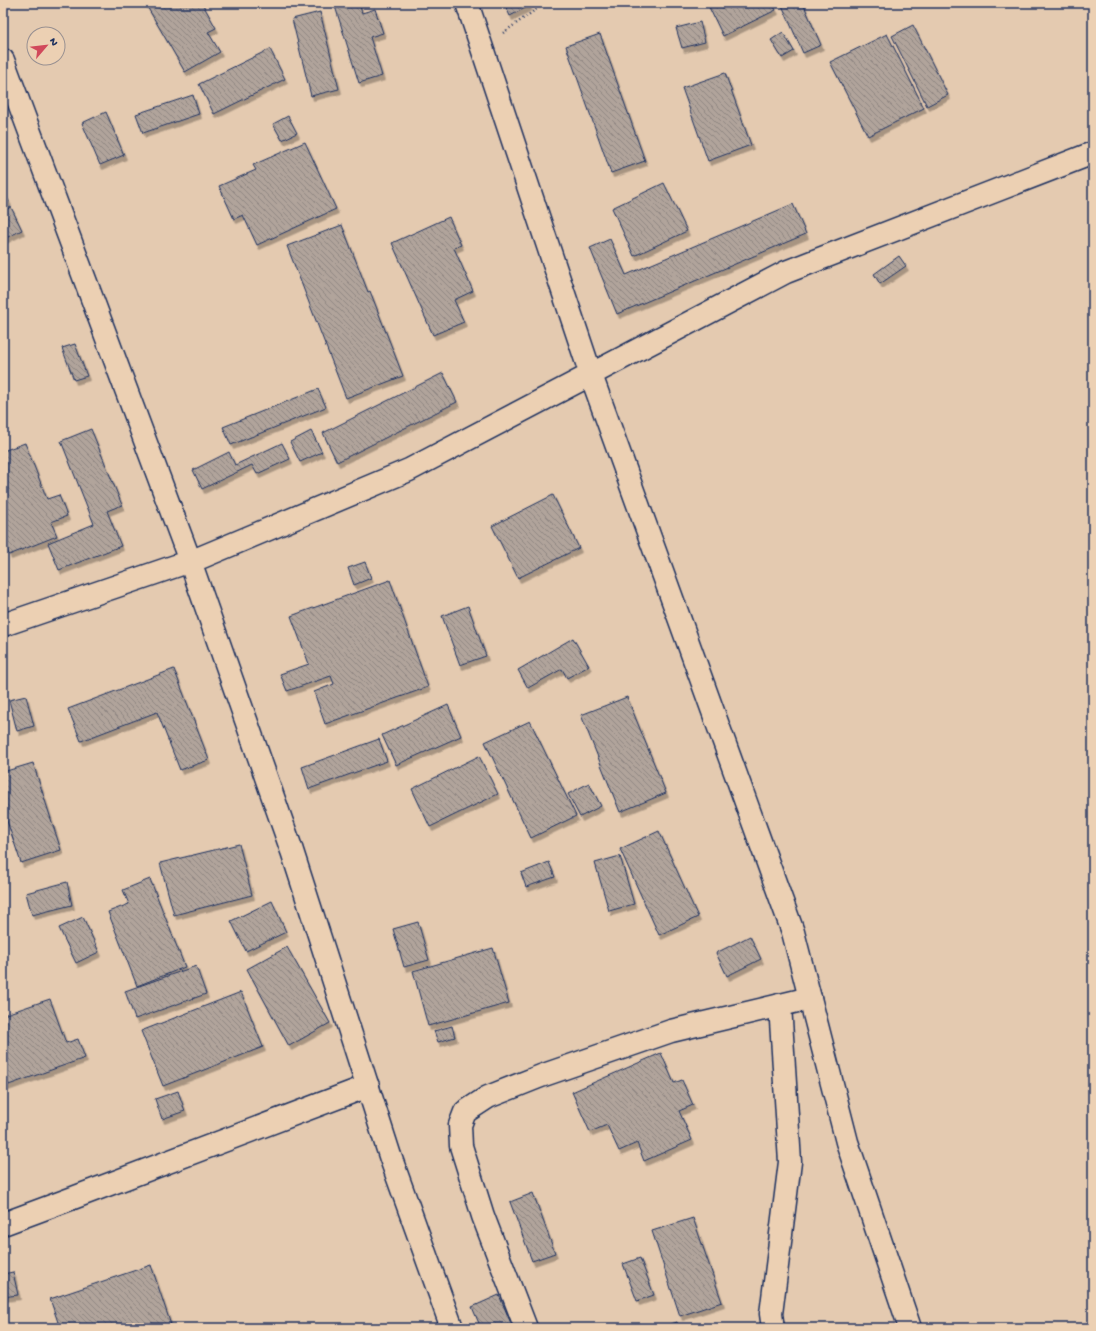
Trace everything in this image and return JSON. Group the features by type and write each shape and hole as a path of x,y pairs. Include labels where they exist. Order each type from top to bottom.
{"street":[{"path":"468,3 592,375 793,932 847,1142 910,1328"},
{"path":"3,60 190,560 292,851 390,1156 452,1328"},
{"path":"3,625 202,557 409,470 786,272 1093,153"},
{"path":"526,1328 483,1216 461,1146 460,1125 465,1112 488,1097 541,1076 671,1031 810,998"},
{"path":"773,1328 771,1314 790,1162 780,1005"},
{"path":"3,1224 368,1086"}],"path":[{"path":"483,47 546,3"}],"building":[{"path":"145,3 202,3 216,28 208,32 220,52 185,72"},
{"path":"334,3 359,3 362,13 375,9 383,33 370,37 382,76 359,83"},
{"path":"504,3 528,3 529,6 510,16"},
{"path":"707,3 772,3 776,10 723,36"},
{"path":"781,3 803,3 821,45 803,53"},
{"path":"320,12 339,89 311,96 292,19"},
{"path":"700,22 705,42 682,48 676,28"},
{"path":"913,25 948,95 927,106 892,36"},
{"path":"783,32 794,51 782,58 771,40"},
{"path":"600,34 645,161 611,173 566,46"},
{"path":"887,34 924,108 868,136 830,62"},
{"path":"270,49 285,79 214,114 199,84"},
{"path":"725,73 751,145 708,161 682,88"},
{"path":"193,95 199,114 143,133 136,114"},
{"path":"106,112 124,155 100,165 82,123"},
{"path":"288,116 297,133 282,140 273,124"},
{"path":"305,142 336,209 257,245 243,215 234,219 219,186 256,170 253,165"},
{"path":"664,183 687,231 634,256 612,208"},
{"path":"3,189 9,202 3,205"},
{"path":"793,204 806,234 617,314 590,248 610,239 626,275"},
{"path":"11,207 22,230 4,239 3,211"},
{"path":"449,217 461,245 454,248 473,291 454,300 464,322 433,335 392,243"},
{"path":"342,225 368,292 370,291 403,376 346,398 287,246"},
{"path":"899,256 906,266 880,284 874,274"},
{"path":"75,344 87,376 74,380 62,348"},
{"path":"443,373 457,402 337,462 323,433"},
{"path":"318,389 326,407 231,445 223,427"},
{"path":"91,429 122,505 107,511 121,546 59,570 48,543 94,524 61,441"},
{"path":"311,431 322,452 300,462 290,442"},
{"path":"25,443 47,499 59,495 67,516 51,522 57,536 9,555 3,540 3,451"},
{"path":"282,443 290,459 257,474 252,465 202,489 193,470 229,452 235,465"},
{"path":"553,495 579,548 518,578 492,526"},
{"path":"365,562 371,578 354,585 348,568"},
{"path":"390,580 428,687 325,724 314,692 334,684 331,676 287,691 280,674 309,664 291,616"},
{"path":"468,606 486,656 460,665 442,616"},
{"path":"573,638 589,666 567,678 562,669 528,688 518,670"},
{"path":"174,669 209,760 180,770 157,712 81,741 68,709"},
{"path":"26,696 34,726 17,731 9,700"},
{"path":"627,697 666,793 620,812 581,715"},
{"path":"448,705 461,736 396,765 382,735"},
{"path":"530,721 576,816 531,838 485,742"},
{"path":"379,739 387,761 309,789 302,767"},
{"path":"479,756 498,794 430,827 412,789"},
{"path":"33,763 61,850 21,863 3,809 3,772"},
{"path":"589,783 601,806 580,817 568,794"},
{"path":"659,831 698,917 659,935 620,849"},
{"path":"239,844 252,895 174,915 160,863"},
{"path":"620,856 634,904 609,911 595,863"},
{"path":"549,862 555,877 526,887 521,873"},
{"path":"150,879 185,967 137,986 108,912 129,904 123,890"},
{"path":"67,882 72,905 32,915 26,893"},
{"path":"272,901 286,932 246,951 231,921"},
{"path":"83,917 99,952 76,963 59,928"},
{"path":"418,922 429,960 404,967 393,929"},
{"path":"750,936 761,959 727,976 716,953"},
{"path":"287,947 330,1023 289,1046 247,969"},
{"path":"493,948 509,1003 428,1026 413,971"},
{"path":"196,966 206,994 135,1019 125,991"},
{"path":"241,992 263,1047 163,1086 141,1031"},
{"path":"50,999 66,1043 78,1039 85,1058 3,1087 3,1015"},
{"path":"452,1026 455,1037 438,1042 434,1031"},
{"path":"661,1053 674,1083 682,1080 693,1105 679,1111 692,1140 644,1161 637,1143 619,1151 607,1125 590,1132 572,1092"},
{"path":"178,1091 185,1111 162,1119 155,1099"},
{"path":"533,1193 555,1253 532,1261 510,1202"},
{"path":"693,1218 722,1302 680,1316 652,1231"},
{"path":"640,1258 654,1295 637,1301 623,1264"},
{"path":"151,1265 172,1328 60,1328 50,1299"},
{"path":"13,1272 18,1295 3,1297 3,1274"},
{"path":"499,1295 513,1328 481,1328 472,1307"},
{"path":"677,1322 679,1328 659,1328"}]}
